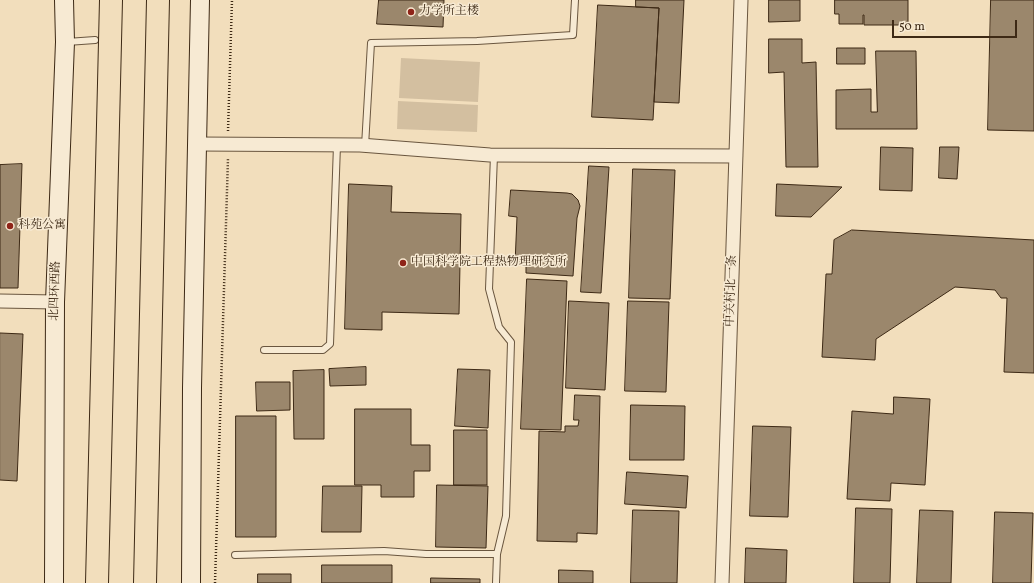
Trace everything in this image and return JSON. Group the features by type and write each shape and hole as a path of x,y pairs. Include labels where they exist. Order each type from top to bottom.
{"highway":[{"path":"96,583 111,0"},
{"path":"145,583 158,0"}],"street":[{"name":"北四环西路","path":"54,583 56,302 65,42 64,0"},
{"path":"191,583 193,357 198,144 196,45 200,0"},
{"name":"中关村北一条","path":"722,583 741,0"},
{"path":"198,144 337,145 494,154 736,156"},
{"path":"0,301 56,302"}],"lane":[{"path":"365,146 371,43 477,41 573,35 575,0"},
{"path":"65,42 95,40"},
{"path":"264,350 323,350 330,344 337,145"},
{"path":"494,154 489,289 499,327 511,342 506,516 497,554 496,583"},
{"path":"235,555 384,551 426,554 497,554"}],"path":[{"path":"215,583 232,0"}],"shaded area":[{"path":"401,58 480,62 478,102 399,98"},
{"path":"398,101 478,105 477,132 397,129"}],"building":[{"name":"力学所主楼","path":"379,0 444,0 443,27 377,24"},
{"path":"636,0 684,0 679,103 654,102 659,8 636,7"},
{"path":"769,0 800,0 800,21 769,22"},
{"path":"835,0 908,0 908,25 864,25 864,15 863,24 839,24 839,14 835,14"},
{"path":"991,0 1034,0 1034,131 988,130"},
{"path":"598,5 659,8 653,120 592,117"},
{"path":"769,39 802,39 802,63 816,62 818,167 786,167 784,72 769,73"},
{"path":"837,48 865,48 865,64 837,64"},
{"path":"876,51 916,51 917,129 836,129 836,90 871,89 871,112 877,112"},
{"path":"881,147 913,148 912,191 880,190"},
{"path":"940,147 959,147 957,179 939,178"},
{"name":"科苑公寓","path":"22,164 18,288 0,288 0,165"},
{"path":"589,166 609,167 601,293 581,292"},
{"path":"633,169 675,170 670,299 629,298"},
{"name":"中国科学院工程热物理研究所","path":"349,184 392,186 391,212 461,214 459,314 382,312 382,330 345,329"},
{"path":"777,184 842,187 811,217 776,216"},
{"path":"511,190 567,193 572,194 578,200 580,206 577,218 573,276 526,273 526,265 515,264 517,217 509,216"},
{"path":"852,230 1034,240 1034,373 1004,372 1007,298 1001,298 995,290 955,287 876,339 875,360 822,357 826,274 832,274 834,240"},
{"path":"527,279 567,281 561,430 521,429"},
{"path":"569,301 609,303 605,390 566,388"},
{"path":"628,301 669,302 666,392 625,391"},
{"path":"0,333 23,334 17,481 0,480"},
{"path":"366,367 366,385 330,386 329,369"},
{"path":"458,369 490,370 488,428 455,426"},
{"path":"324,370 324,439 294,439 293,371"},
{"path":"256,382 290,382 290,410 257,411"},
{"path":"575,395 600,396 597,534 577,533 577,542 537,541 539,431 565,432 565,426 578,426 579,420 574,420"},
{"path":"894,397 930,399 925,485 891,483 890,501 847,499 852,411 893,414"},
{"path":"631,405 685,406 684,460 630,460"},
{"path":"355,409 411,409 411,445 430,445 430,471 414,471 414,497 381,497 381,485 355,485"},
{"path":"236,416 276,416 276,537 236,537"},
{"path":"753,426 791,427 788,517 750,516"},
{"path":"454,430 487,430 487,485 454,485"},
{"path":"627,472 688,476 686,508 625,504"},
{"path":"437,485 488,486 486,548 436,547"},
{"path":"323,486 362,486 361,532 322,532"},
{"path":"856,508 892,509 890,583 854,583"},
{"path":"633,510 679,511 677,583 631,583"},
{"path":"920,510 953,511 951,583 917,583"},
{"path":"995,512 1033,513 1031,583 993,583"},
{"path":"746,548 787,550 786,583 745,583"},
{"path":"322,565 392,565 392,583 322,583"},
{"path":"559,570 593,571 593,583 559,583"},
{"path":"258,574 291,574 291,583 258,583"},
{"path":"431,578 480,579 480,583 431,583"}],"place":[{"name":"力学所主楼","path":"411,12"},
{"name":"科苑公寓","path":"10,226"},
{"name":"中国科学院工程热物理研究所","path":"403,263"}]}
